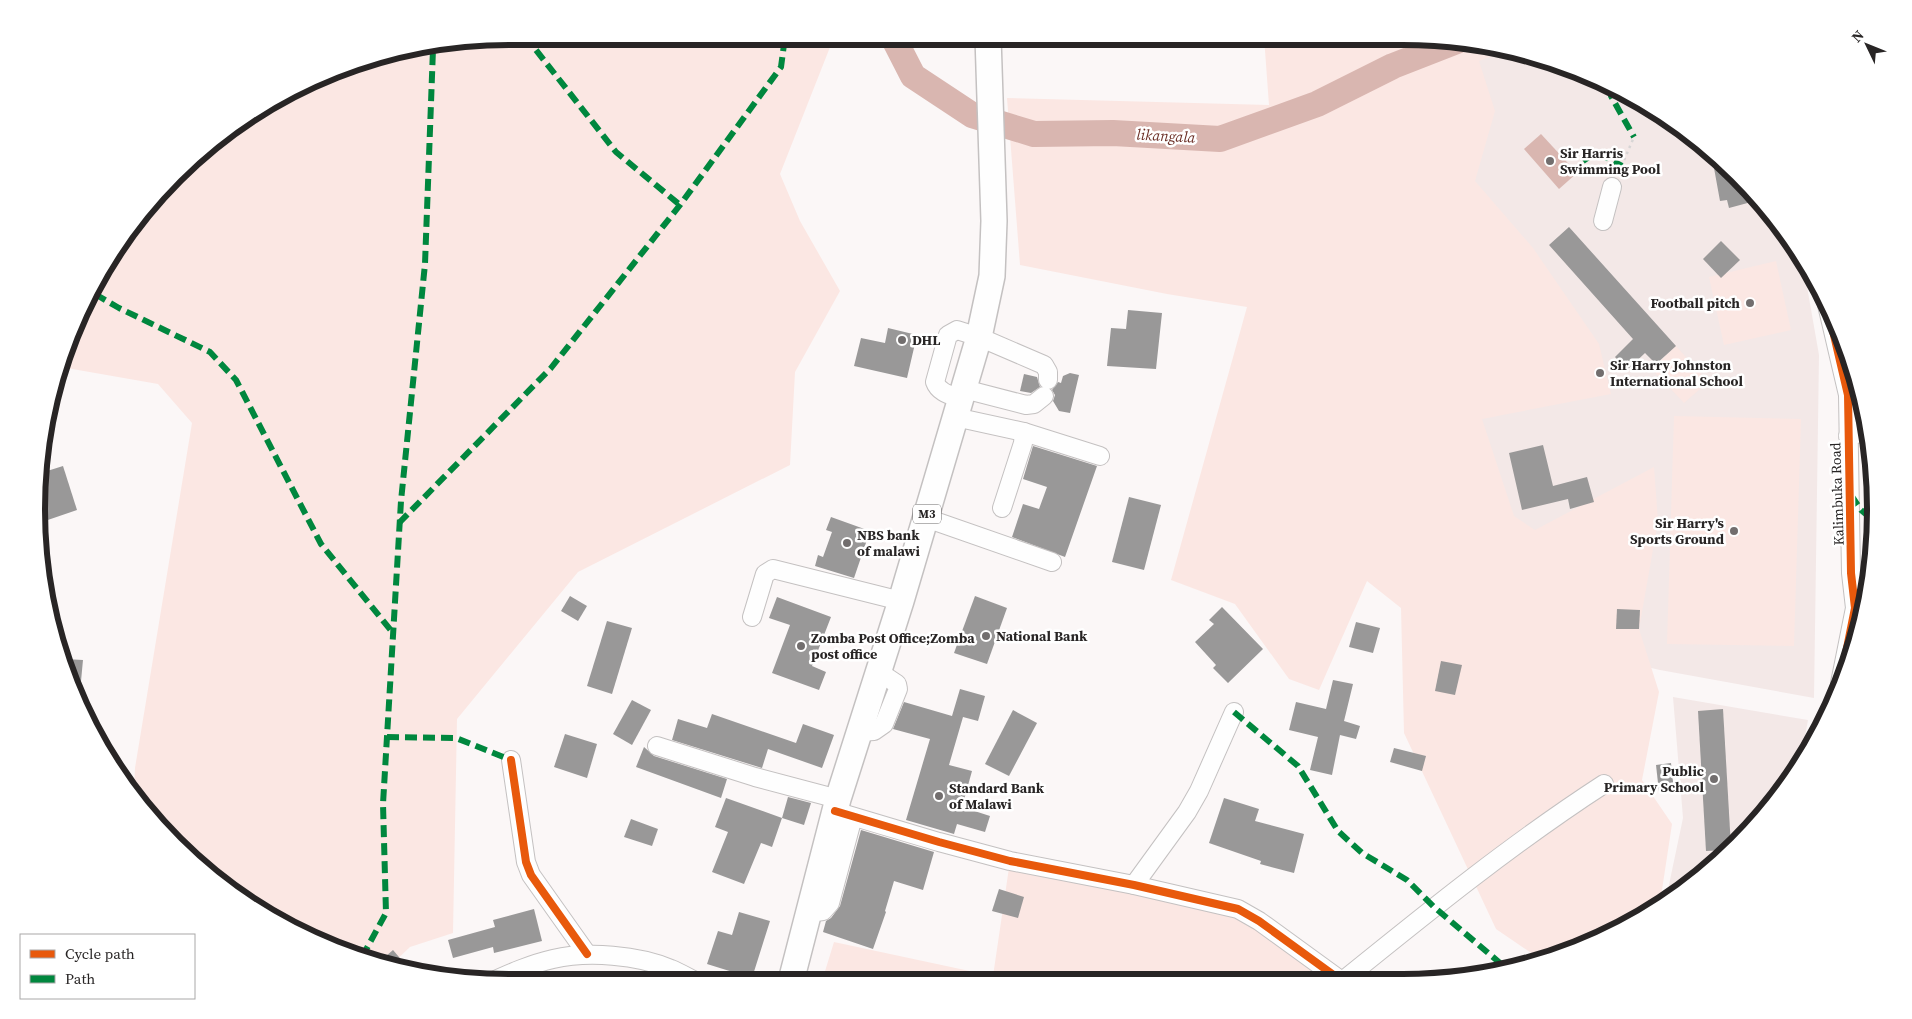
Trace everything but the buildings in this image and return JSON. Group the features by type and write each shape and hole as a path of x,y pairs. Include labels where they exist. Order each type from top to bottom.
{"highway":[{"name":"M3","path":"793,974 808,913 842,809 859,732 901,601 979,337 992,276 993,182 988,45"}],"street":[{"path":"1603,221 1612,187"},
{"path":"960,402 1034,404 1046,388 1048,372 1044,365 979,337"},
{"name":"Kalimbuka Road","path":"1836,342 1848,395 1851,573 1858,602"},
{"path":"960,402 1024,432 1100,456"},
{"path":"1002,508 1023,443 1024,432"},
{"path":"1848,436 1860,433"},
{"path":"926,518 1052,562"},
{"path":"752,617 765,574 773,569 901,601"},
{"path":"1134,886 1187,812 1199,791 1234,712"},
{"path":"657,746 755,777 939,842 1010,861 1238,909 1333,974"},
{"path":"511,760 528,869 554,909 588,954"},
{"path":"1351,974 1555,816 1604,784"},
{"path":"510,974 528,966 554,959 588,954 636,959 670,968 682,974"}],"path":[{"path":"1612,187 1634,137"}],"shaded area":[{"path":"831,45 780,174 800,221 840,291 795,372 790,465 578,572 457,719 453,933 410,947 397,960 332,939 277,912 251,896 203,859 181,838 160,816 134,783 135,768 192,423 158,384 67,368 80,332 93,304 123,251 160,203 181,181 203,160 251,123 304,93 332,80 389,61 449,49 479,46"},
{"path":"1265,45 1433,46 1496,55 1479,61 1495,111 1475,181 1533,248 1599,344 1611,394 1482,419 1514,516 1535,530 1654,467 1658,521 1639,629 1659,692 1642,780 1672,824 1661,896 1608,926 1552,949 1534,955 1496,929 1404,733 1401,608 1367,581 1319,690 1289,679 1235,604 1171,580 1247,307 1167,294 1020,265 1007,98 1269,105"},
{"name":"Sir Harry Johnston International School","path":"1469,50 1523,61 1580,80 1635,107 1661,123 1709,160 1752,203 1789,251 1805,278 1819,355 1814,698 1660,670 1530,640 1360,92"},
{"name":"Sir Harris Swimming Pool","path":"1541,134 1577,173 1559,189 1524,149"},
{"name":"Football pitch","path":"1776,261 1791,330 1724,345 1709,277"},
{"path":"1676,346 1708,382 1684,403 1652,369"},
{"name":"Sir Harry's Sports Ground","path":"1674,416 1801,419 1794,646 1667,644"},
{"path":"1673,697 1808,720 1803,744 1789,768 1752,816 1709,859 1668,891 1683,818"},
{"path":"1010,861 1241,905 1321,974 993,974"},
{"path":"834,942 984,974 824,974"}],"waterway":[{"name":"likangala","path":"897,45 913,76 972,115 1034,134 1113,133 1220,139 1317,104 1393,66 1442,47"}],"marked path":[{"path":"532,45 616,152 680,205"},
{"path":"399,523 551,368 680,205 781,67 784,45"},
{"path":"365,951 386,913 383,804 401,501 425,264 433,52"},
{"path":"1612,95 1634,137"},
{"path":"1583,161 1596,152 1622,166"},
{"path":"97,295 119,308 210,352 236,380 321,544 393,633"},
{"path":"1851,495 1867,515"},
{"path":"1234,712 1298,766 1338,831 1362,853 1407,880 1434,907 1501,963"},
{"path":"387,737 456,738 511,760"}],"cycle path":[{"path":"1836,342 1848,395 1851,573 1855,608 1850,634"},
{"path":"511,760 526,862 531,875 587,954"},
{"path":"835,811 1010,861 1134,885 1238,909 1259,921 1332,974"}],"place":[{"name":"Sir Harris Swimming Pool","path":"1550,161"},
{"name":"Football pitch","path":"1750,303"},
{"name":"DHL","path":"902,340"},
{"name":"Sir Harry Johnston International School","path":"1600,373"},
{"name":"Sir Harry's Sports Ground","path":"1734,531"},
{"name":"NBS bank of malawi","path":"847,543"},
{"name":"National Bank","path":"986,636"},
{"name":"Zomba Post Office;Zomba post office","path":"801,646"},
{"name":"Public Primary School","path":"1714,779"},
{"name":"Standard Bank of Malawi","path":"939,796"}]}
